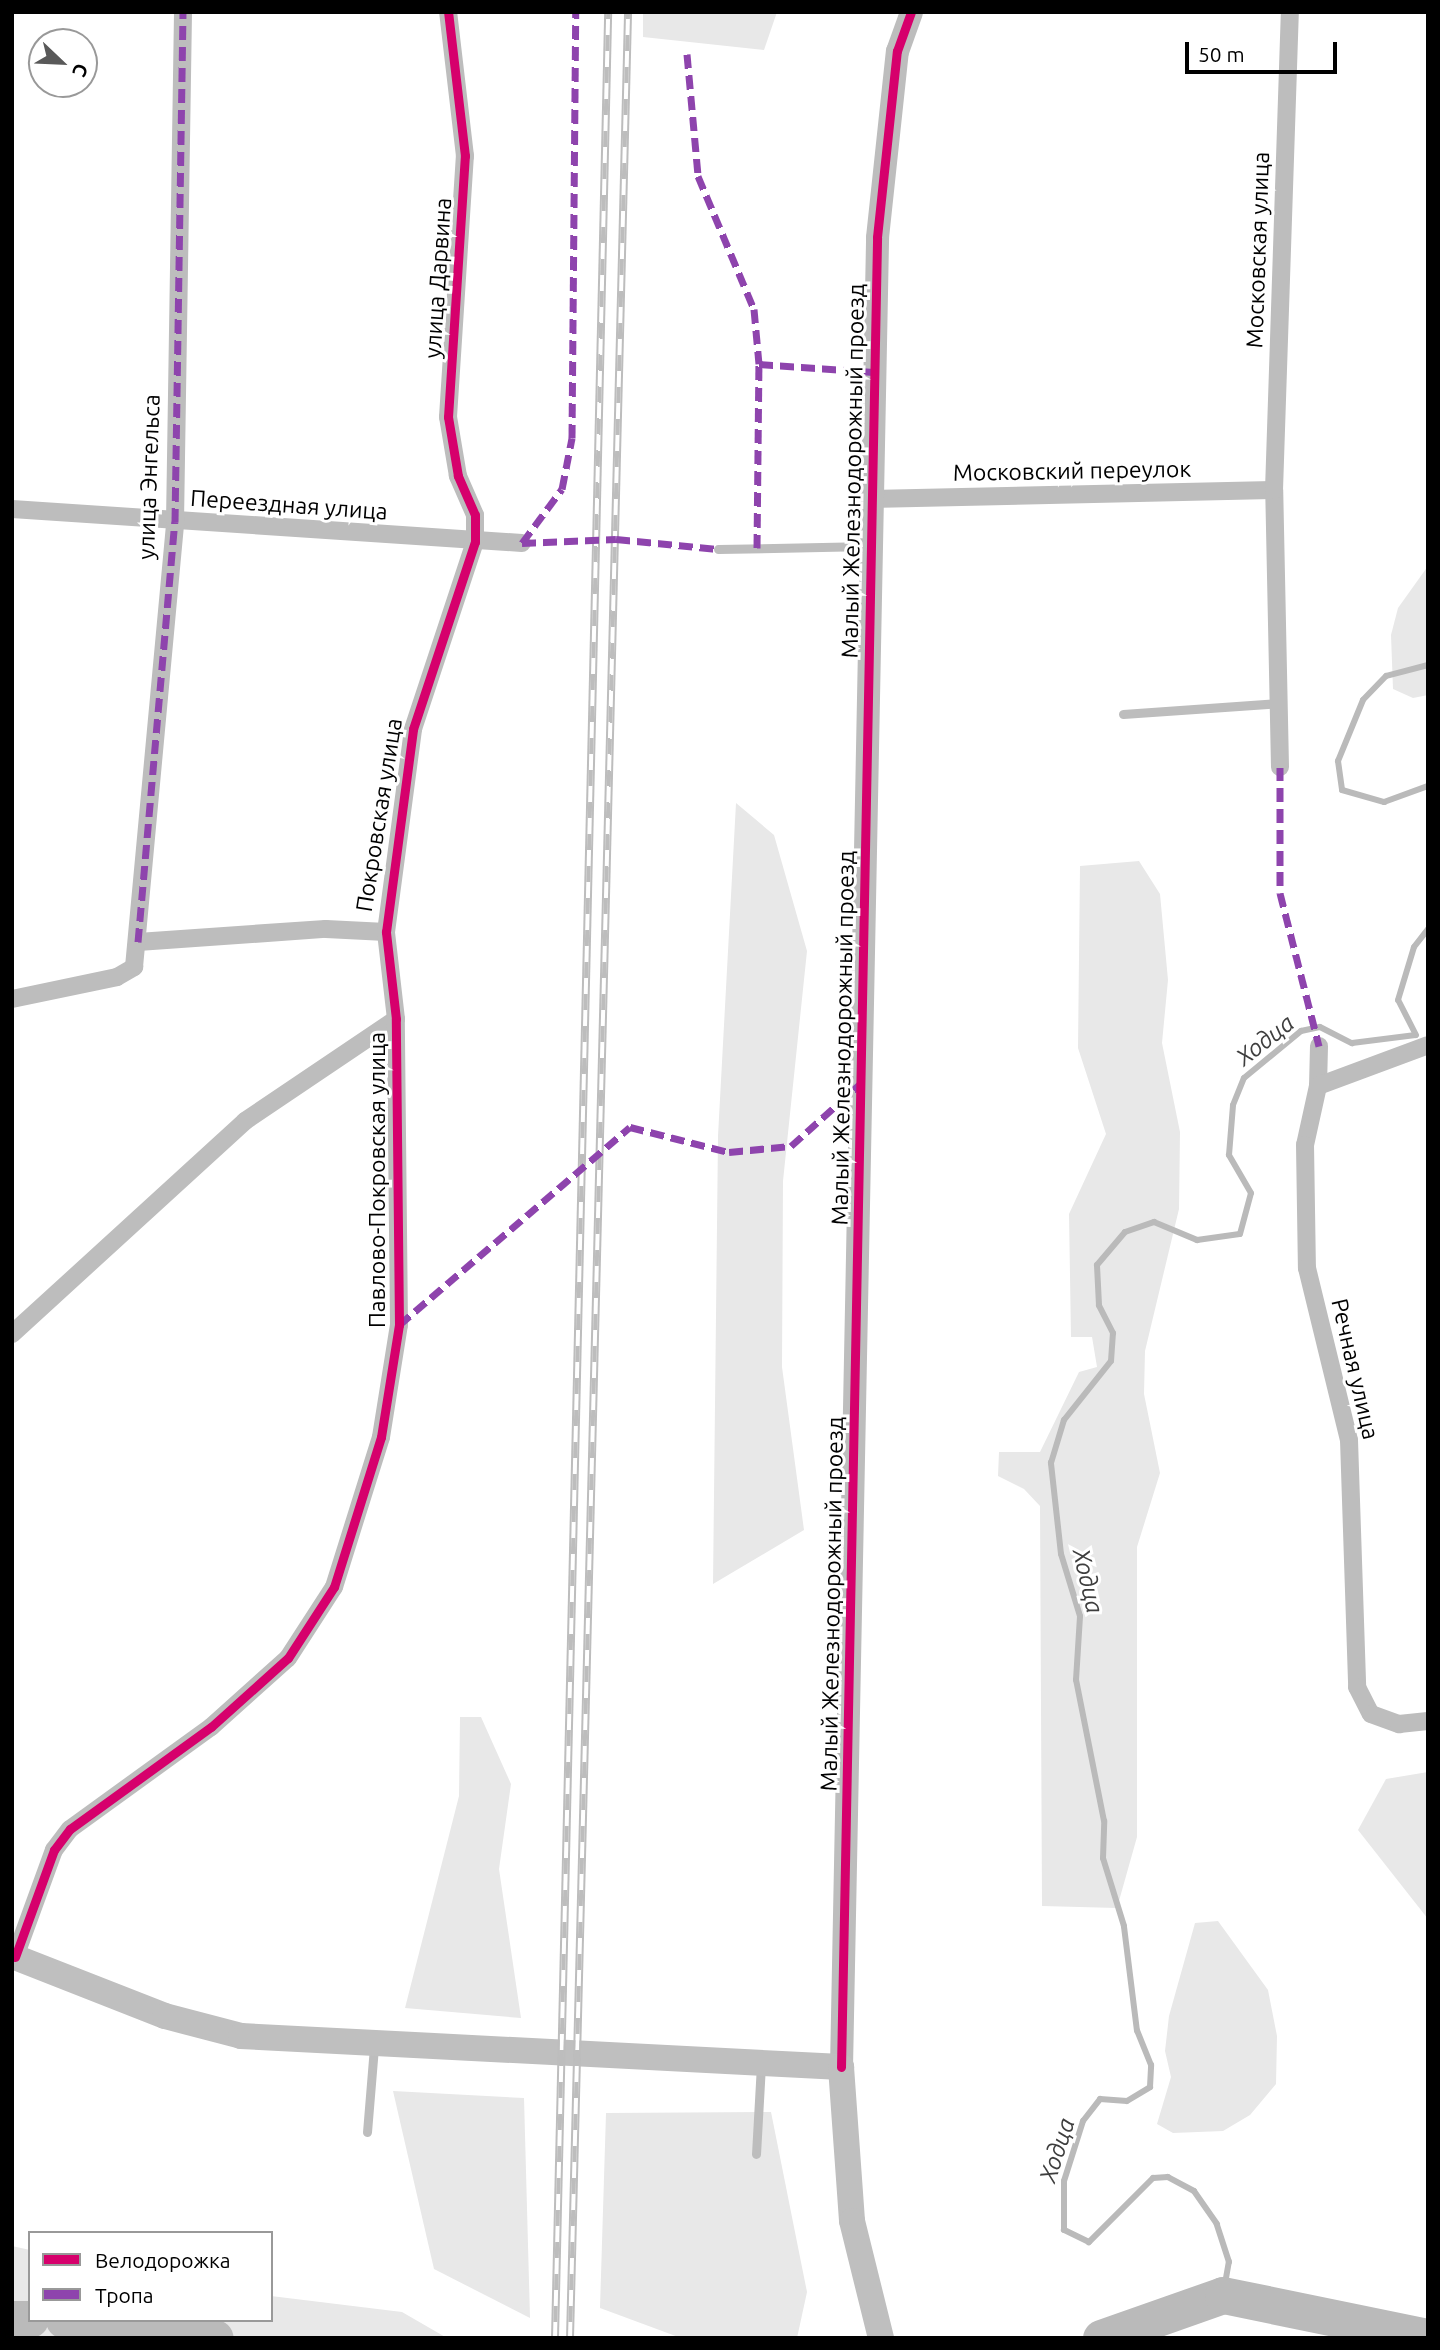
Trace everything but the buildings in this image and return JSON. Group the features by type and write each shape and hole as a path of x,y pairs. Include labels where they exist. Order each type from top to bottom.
{"main road":[{"path":"13,1957 165,2016 241,2036 374,2047 841,2067 852,2221 878,2330"}],"street":[{"name":"улица Энгельса","path":"12,999 117,977 134,967 175,522 183,12"},
{"name":"улица Дарвина","path":"448,12 465,156 448,416 458,477 475,515 475,542"},
{"name":"Малый Железнодорожный проезд","path":"841,2067 877,237 897,51 911,12"},
{"name":"Московская улица","path":"1280,767 1274,490 1290,12"},
{"name":"Московский переулок","path":"871,499 1274,490"},
{"name":"Переездная улица","path":"12,509 175,522 522,543"},
{"name":"Покровская улица","path":"396,1019 386,932 413,729 475,542"},
{"path":"138,942 326,929 386,932"},
{"path":"12,1334 245,1121 396,1019"},
{"name":"Павлово-Покровская улица","path":"13,1957 54,1850 70,1829 211,1727 288,1658 334,1587 381,1437 399,1325 396,1019"},
{"path":"1318,1086 1428,1045"},
{"name":"Речная улица","path":"1319,1046 1318,1086 1305,1145 1307,1268 1349,1440 1357,1687 1371,1714 1399,1724 1428,1721"}],"lane":[{"path":"718,550 870,547"},
{"path":"1123,714 1279,703"},
{"path":"367,2132 374,2047"},
{"path":"757,2154 761,2064"}],"shaded area":[{"path":"643,12 777,12 764,50 643,37"},
{"path":"1428,566 1428,695 1413,698 1393,689 1391,635 1398,608"},
{"path":"736,803 774,835 807,951 783,1181 782,1367 804,1530 713,1584 718,1136"},
{"path":"1139,861 1160,894 1168,980 1162,1043 1180,1132 1179,1209 1145,1351 1144,1394 1160,1473 1137,1547 1137,1837 1117,1908 1042,1906 1040,1506 1024,1489 998,1476 999,1452 1040,1452 1079,1372 1097,1367 1092,1337 1071,1337 1069,1214 1106,1134 1078,1048 1080,866"},
{"path":"460,1717 481,1717 511,1784 499,1869 521,2018 405,2008 459,1796"},
{"path":"1428,1772 1428,1919 1358,1830 1386,1779"},
{"path":"1218,1921 1268,1990 1277,2036 1276,2084 1250,2115 1223,2131 1173,2133 1157,2124 1171,2077 1165,2051 1169,2016 1195,1923"},
{"path":"393,2091 524,2098 530,2318 434,2269"},
{"path":"771,2112 807,2292 797,2338 681,2338 600,2308 606,2113"},
{"path":"12,2246 28,2250 28,2322 273,2322 273,2296 402,2312 447,2338 12,2338"}],"waterway":[{"name":"Ходца","path":"1428,665 1386,676 1363,700 1338,761 1342,790 1384,802 1428,786"},
{"name":"Ходца","path":"1223,2295 1229,2262 1217,2224 1194,2191 1168,2177 1153,2178 1089,2242 1064,2230 1064,2181 1083,2121 1100,2099 1127,2101 1150,2087 1151,2065 1137,2031 1124,1926 1103,1858 1104,1821 1076,1680 1080,1616 1061,1554 1051,1463 1064,1420 1111,1361 1113,1333 1099,1305 1097,1265 1125,1232 1154,1222 1197,1240 1240,1234 1251,1193 1229,1155 1233,1105 1244,1078 1301,1031 1320,1027 1352,1043 1416,1035 1398,1000 1414,947 1428,929"},
{"path":"1101,2338 1223,2295 1428,2337"},
{"path":"12,2319 28,2319"},
{"path":"122,2322 215,2338"}],"railway":[{"path":"555,2338 608,12"},
{"path":"570,2338 628,12"}],"marked path":[{"path":"138,942 175,522 183,12"},
{"path":"522,543 562,489 572,438 576,12"},
{"path":"687,54 698,176 754,309 759,364 874,372"},
{"path":"757,548 759,364"},
{"path":"522,543 616,539 718,549"},
{"path":"1280,767 1280,893 1319,1046"},
{"path":"399,1325 630,1127 729,1152 791,1146 860,1084"}],"cycle path":[{"path":"15,1957 54,1850 70,1829 211,1727 288,1658 334,1587 381,1437 399,1325 396,1019 386,932 413,729 475,542 475,515 458,476 448,417 465,156 448,12"},
{"path":"841,2067 877,237 897,51 911,12"}]}
